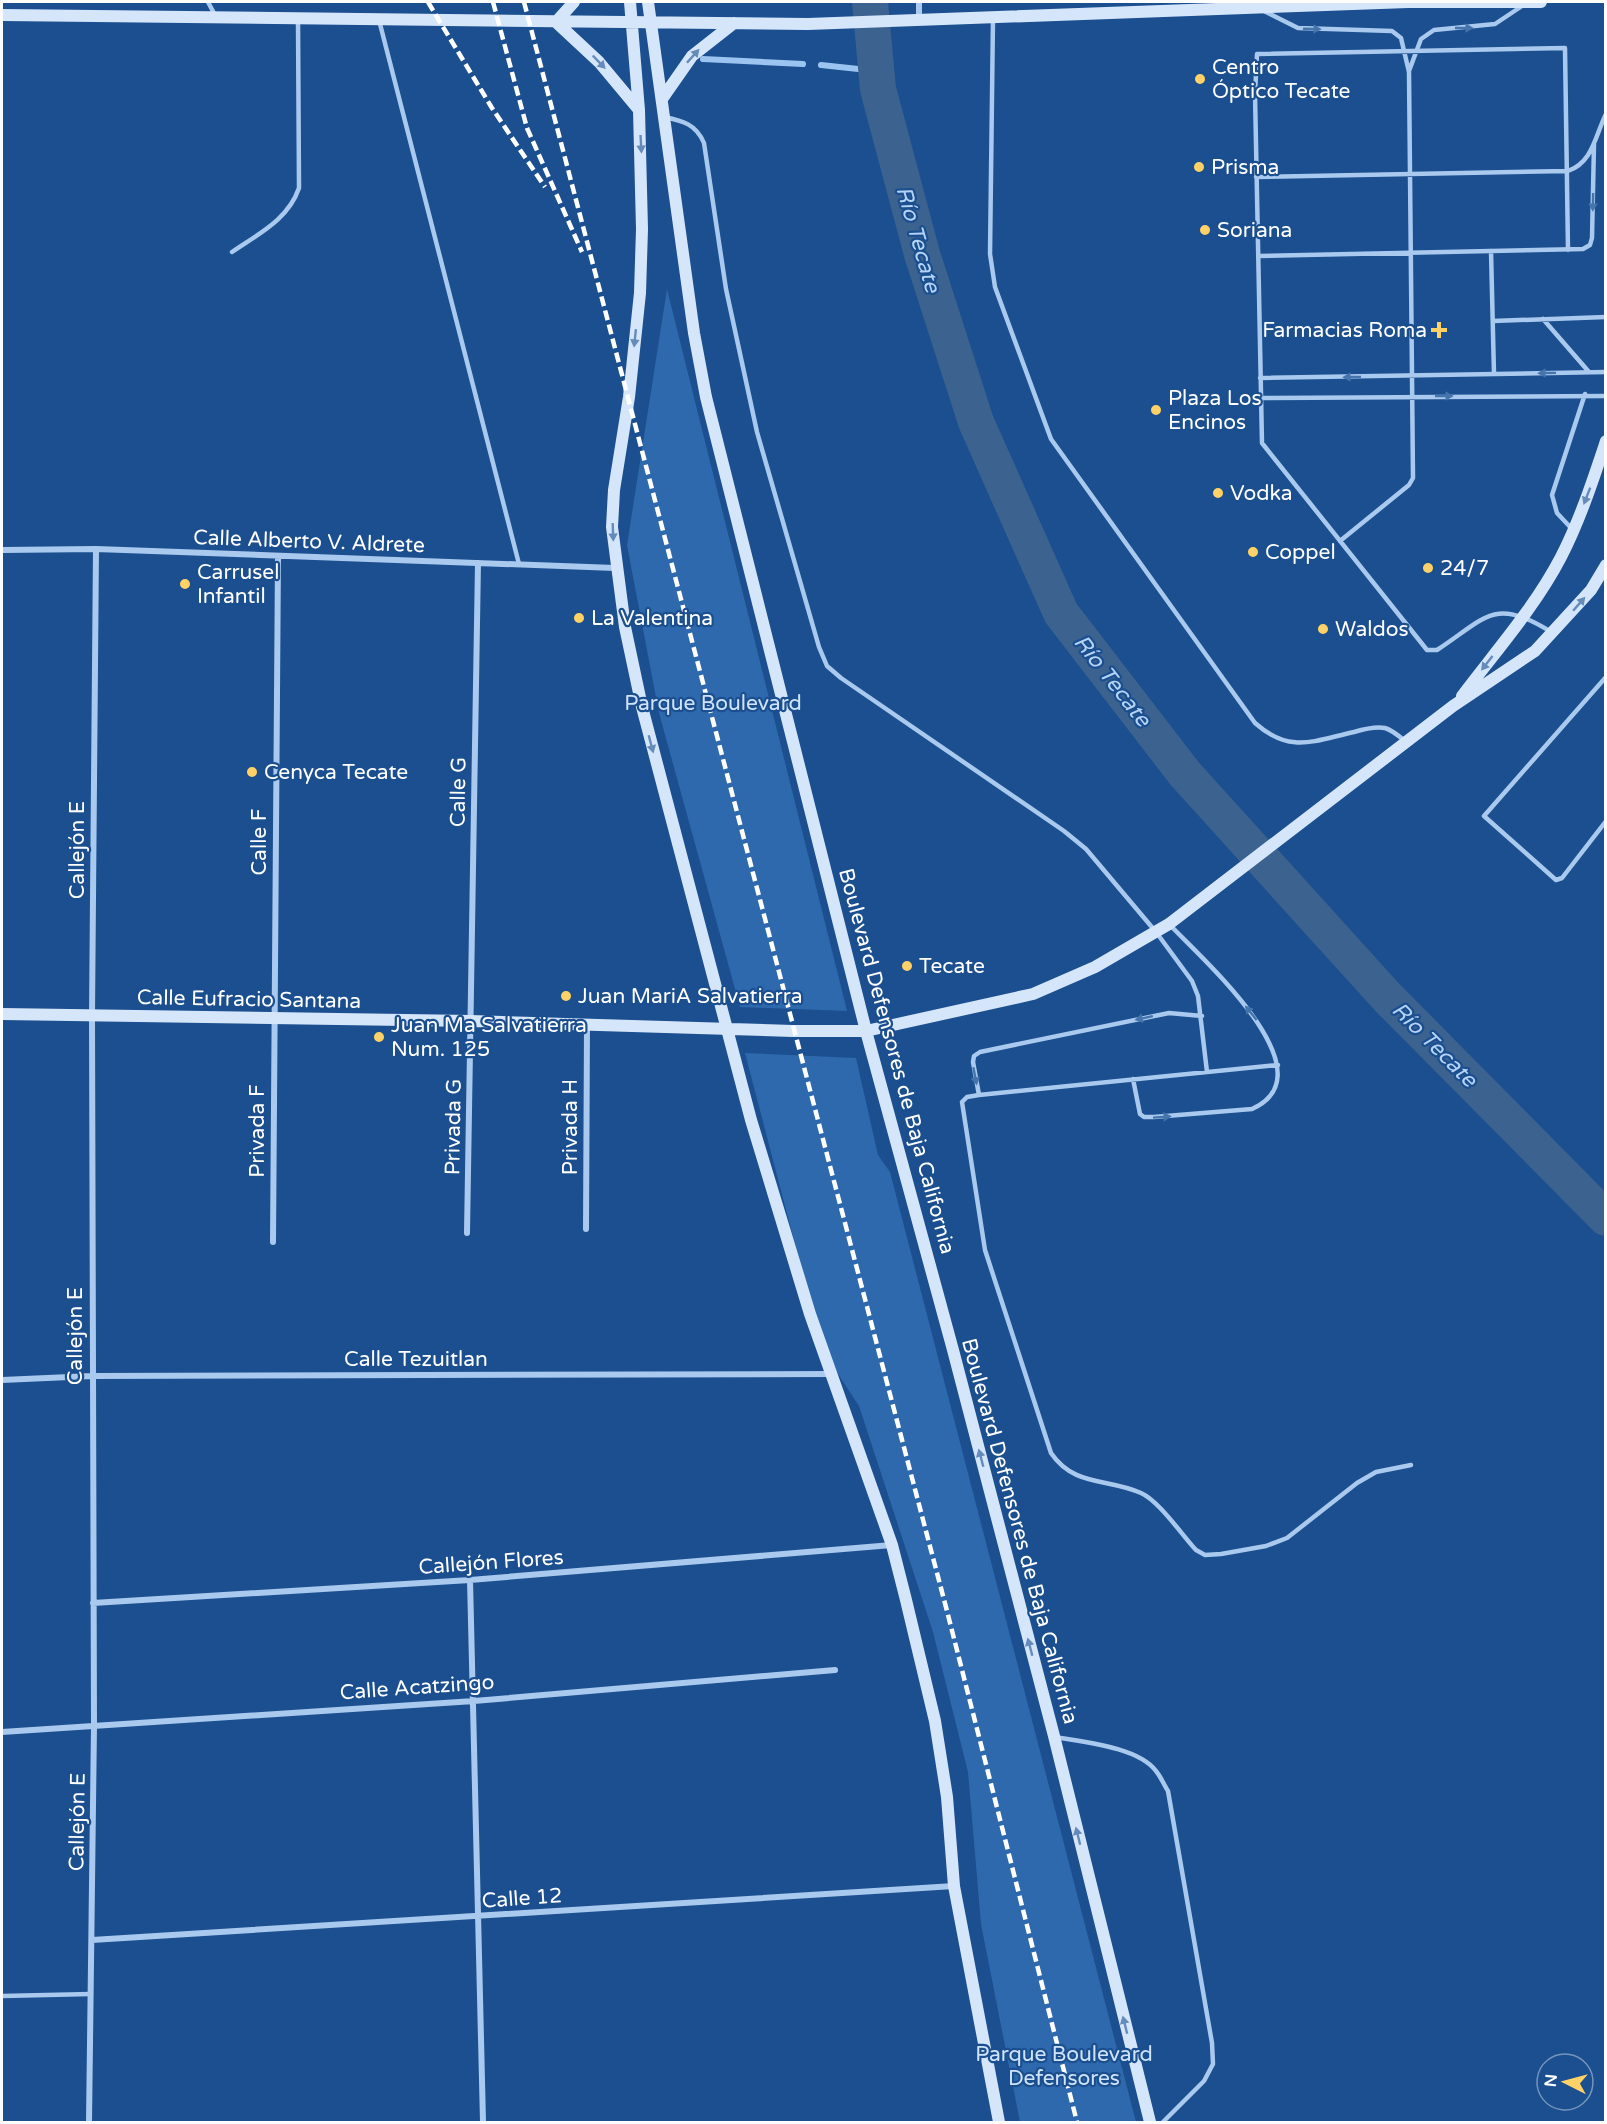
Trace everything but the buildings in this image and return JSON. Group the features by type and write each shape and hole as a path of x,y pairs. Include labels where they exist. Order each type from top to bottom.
{"main road":[{"path":"556,22 574,2"},
{"path":"630,2 639,110 642,188 640,292 629,397 614,490 612,527 615,568 642,707 725,1030 830,1374 892,1545 935,1721 947,1797 954,1886 999,2122"},
{"name":"Boulevard Defensores de Baja California","path":"648,2 653,22 694,333 706,397 866,1031 953,1350 1150,2122"},
{"path":"2,15 807,24 993,17 1178,6 1259,8 1408,2 1541,2"},
{"path":"556,22 599,62 639,110"},
{"path":"662,99 692,56 734,23"},
{"path":"1454,706 1524,615 1560,559 1574,531 1605,441"},
{"path":"1454,706 1535,651 1591,590 1605,565"},
{"name":"Calle Eufracio Santana","path":"2,1014 471,1021 725,1030 866,1031 1033,994 1095,967 1169,924 1454,706"}],"street":[{"path":"919,2 919,18"},
{"name":"Calle Alberto V. Aldrete","path":"2,550 96,549 615,568"},
{"name":"Callejón E","path":"89,2122 94,1726 92,1016 96,549"},
{"name":"Calle F","path":"274,1019 278,557"},
{"name":"Calle G","path":"471,1021 478,563"},
{"name":"Privada F","path":"273,1242 274,1019"},
{"name":"Privada G","path":"467,1233 471,1021"},
{"name":"Privada H","path":"586,1025 586,1229"},
{"name":"Calle Tezuitlan","path":"2,1380 92,1377 830,1374"},
{"name":"Callejón Flores","path":"93,1603 470,1580 892,1545"},
{"path":"470,1580 483,2122"},
{"name":"Calle Acatzingo","path":"2,1731 474,1701 835,1670"},
{"name":"Calle 12","path":"92,1940 477,1918 954,1886"}],"lane":[{"path":"208,2 216,16"},
{"path":"1409,72 1421,39 1434,30 1495,24 1526,2"},
{"path":"1259,8 1298,28 1392,31 1401,38 1409,72 1412,482 1340,541"},
{"path":"232,252 282,218 293,204 298,188 298,17"},
{"path":"993,17 990,254 995,287 1051,440 1255,723 1269,735 1284,742 1298,744 1375,727 1388,729 1407,742"},
{"path":"378,18 519,564"},
{"path":"1553,633 1524,615 1492,614 1437,650 1426,650 1262,443 1256,177 1257,54 1565,48 1568,250"},
{"path":"1256,177 1568,171 1579,167 1594,144 1605,114"},
{"path":"664,117 687,122 695,127 704,143 726,289 758,432 819,647 827,666 841,678 1064,831 1086,849 1156,932 1192,981 1202,1016 1207,1072"},
{"path":"1258,256 1583,249 1590,245 1592,238 1594,144"},
{"path":"1491,251 1494,374"},
{"path":"1493,321 1605,317"},
{"path":"1543,319 1589,372"},
{"path":"1260,378 1605,372"},
{"path":"1260,398 1585,394 1605,396"},
{"path":"1574,531 1557,513 1552,495 1585,394"},
{"path":"1605,677 1484,816 1552,879 1556,880 1562,878 1605,821"},
{"path":"1133,1079 1138,1107 1144,1117 1252,1109 1266,1103 1274,1093 1278,1077 1278,1065 1267,1038 1254,1016 1169,924"},
{"path":"979,1095 973,1062 974,1056 980,1052 1169,1013 1202,1016"},
{"path":"1278,1065 979,1095 967,1097 962,1102 985,1250 1052,1453 1060,1466 1070,1474 1142,1494 1196,1550 1205,1554 1266,1546 1287,1538 1357,1483 1376,1472 1411,1465"},
{"path":"1053,1736 1110,1747 1133,1755 1155,1769 1168,1791 1212,2043 1213,2064 1204,2081 1163,2122"},
{"path":"2,1996 91,1994"}],"green space":[{"name":"Parque Boulevard","path":"667,289 847,1011 740,1007 659,713 627,545"},
{"name":"Parque Boulevard Defensores","path":"745,1053 856,1058 878,1155 890,1172 1136,2122 1020,2122 981,1924 968,1772 933,1632 859,1406 823,1351"}],"waterway":[{"name":"Río Tecate","path":"870,2 878,89 922,254 976,422 1061,613 1185,774 1387,997 1606,1218"},
{"path":"703,59 803,64"},
{"path":"821,65 877,71"}],"railway":[{"path":"428,2 492,108 545,187"},
{"path":"493,2 527,128 582,252"},
{"path":"524,2 947,1611 1077,2122"}],"place":[{"name":"Centro Óptico Tecate","path":"1200,79"},
{"name":"Prisma","path":"1199,167"},
{"name":"Soriana","path":"1205,230"},
{"name":"Farmacias Roma","path":"1439,330"},
{"name":"Plaza Los Encinos","path":"1156,410"},
{"name":"Vodka","path":"1218,493"},
{"name":"Coppel","path":"1253,552"},
{"name":"24/7","path":"1428,568"},
{"name":"Carrusel Infantil","path":"185,584"},
{"name":"La Valentina","path":"579,618"},
{"name":"Waldos","path":"1323,629"},
{"name":"Cenyca Tecate","path":"252,772"},
{"name":"Tecate","path":"907,966"},
{"name":"Juan MariA Salvatierra","path":"566,996"},
{"name":"Juan Ma Salvatierra Num. 125","path":"379,1037"}]}
